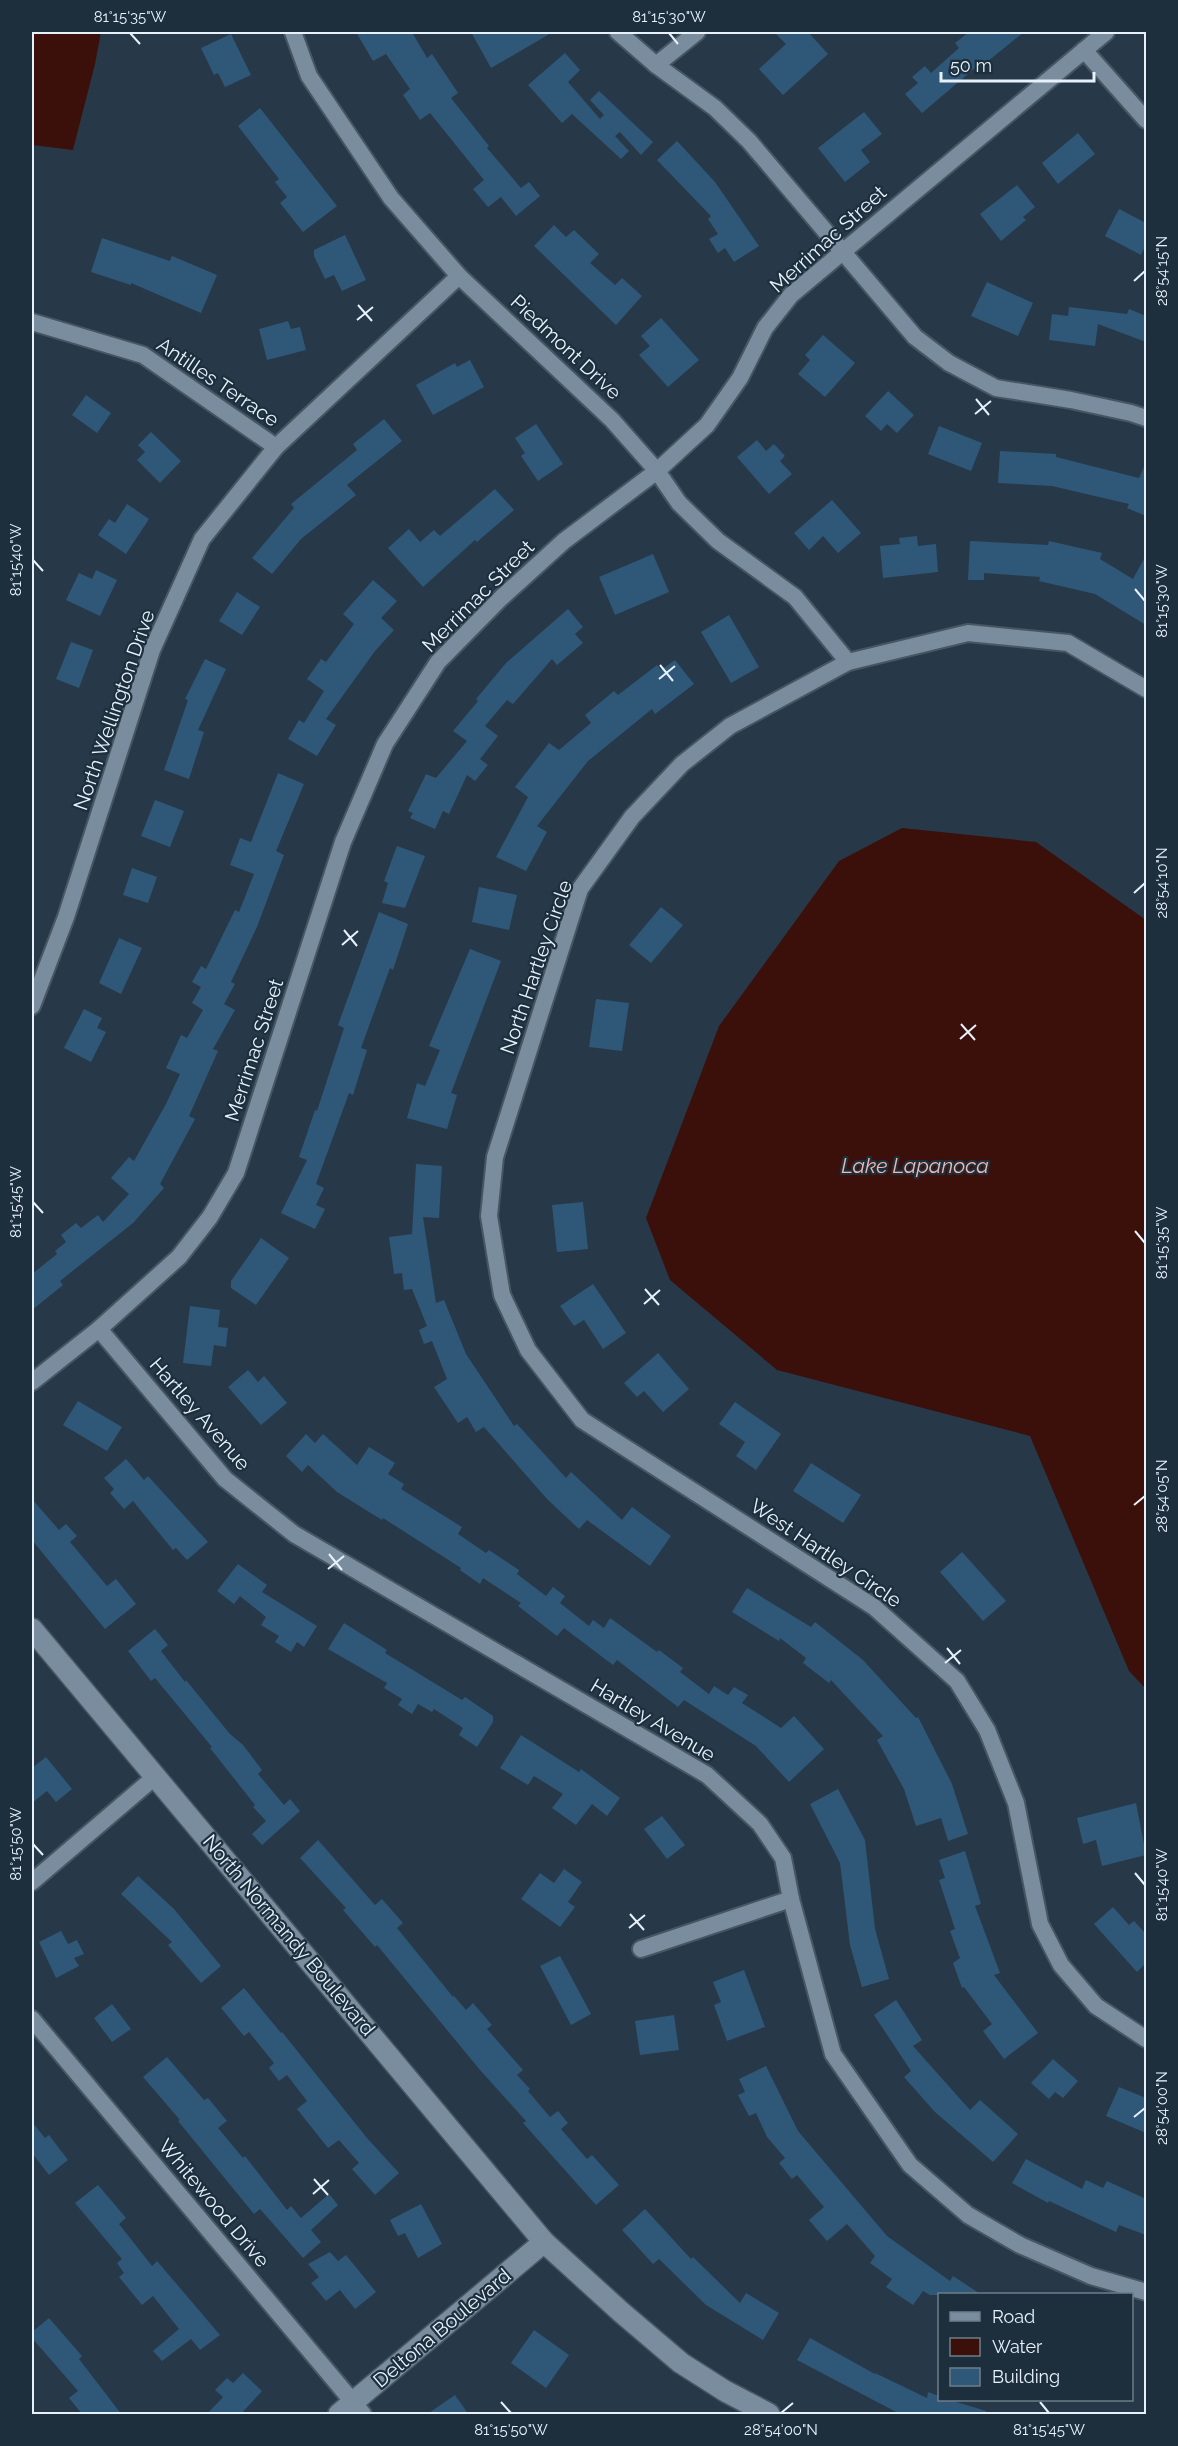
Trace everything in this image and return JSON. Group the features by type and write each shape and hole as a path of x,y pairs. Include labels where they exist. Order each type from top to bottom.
{"street":[{"name":"Piedmont Drive","path":"293,32 309,76 391,198 459,276 612,420 657,471 680,503 718,541 795,597 848,662"},
{"path":"618,32 656,66 715,108 749,141 915,337 949,363 996,388 1071,400 1146,418"},
{"path":"656,66 697,32"},
{"name":"Merrimac Street","path":"32,1382 99,1329 179,1257 210,1216 236,1173 343,842 385,744 438,662 501,598 564,541 657,471 707,425 740,378 765,328 790,295 1106,32"},
{"path":"1084,50 1146,120"},
{"name":"North Wellington Drive","path":"32,1006 66,917 152,650 202,539 276,447 459,276"},
{"name":"Antilles Terrace","path":"32,322 143,355 276,447"},
{"name":"North Hartley Circle","path":"495,1157 580,890 632,817 682,764 730,726 848,662 968,633 1068,643 1146,689"},
{"name":"West Hartley Circle","path":"495,1157 489,1216 502,1295 528,1350 582,1420 874,1607 957,1681 987,1730 1016,1803 1040,1924 1061,1965 1096,2006 1146,2039"},
{"name":"Hartley Avenue","path":"99,1329 225,1479 294,1534 707,1775 760,1824 783,1858 791,1899 833,2054 910,2165 968,2215 1020,2245 1091,2276 1146,2292"},
{"name":"North Normandy Boulevard","path":"32,1629 544,2242 681,2363 769,2415"},
{"path":"32,1881 156,1776"},
{"path":"641,1949 791,1899"},
{"name":"Whitewood Drive","path":"32,2019 352,2411"},
{"name":"Deltona Boulevard","path":"352,2411 544,2242"}],"water":[{"path":"32,32 101,32 73,150 32,145"},
{"name":"Lake Lapanoca","path":"902,828 1036,842 1146,920 1146,1689 1129,1671 1030,1436 777,1370 670,1280 646,1218 719,1026 839,861"}],"building":[{"path":"356,32 412,32 427,58 432,54 458,93 451,98 489,146 487,148 521,188 529,182 540,196 516,216 501,197 488,207 473,189 484,180 430,113 420,120 403,95 410,89 386,54 373,61"},
{"path":"471,32 553,32 491,68"},
{"path":"774,32 808,32 828,54 783,95 759,69 786,44"},
{"path":"969,32 1024,32 977,70 975,68 922,113 905,94 918,83 912,77 925,66 931,73 959,48 955,43"},
{"path":"231,34 251,75 225,87 218,73 214,75 201,48"},
{"path":"565,53 580,70 568,82 600,119 604,115 590,100 599,91 653,142 641,155 620,132 615,136 629,151 621,159 572,114 562,123 528,85"},
{"path":"260,108 337,206 303,232 280,203 287,197 275,182 279,179 238,126"},
{"path":"864,112 882,134 861,150 870,162 845,182 818,148"},
{"path":"1078,133 1095,154 1058,184 1042,163"},
{"path":"677,141 715,182 759,246 734,262 725,248 718,253 709,239 718,234 708,219 711,216 657,160"},
{"path":"1017,185 1035,207 1023,217 1026,220 1001,241 980,214"},
{"path":"1119,209 1146,223 1146,244 1141,255 1105,236"},
{"path":"554,225 566,237 574,230 599,254 590,263 615,285 622,278 642,296 616,325 534,246"},
{"path":"345,235 366,280 342,291 334,275 325,279 314,256 314,250"},
{"path":"102,238 170,261 172,256 217,275 201,313 131,283 131,285 91,272"},
{"path":"987,282 1033,303 1018,336 971,316"},
{"path":"1069,307 1127,314 1129,309 1146,316 1146,342 1098,324 1095,346 1049,340 1052,314 1068,316"},
{"path":"661,318 699,360 668,387 639,355 650,346 641,336"},
{"path":"288,321 291,329 300,327 306,350 267,360 259,329"},
{"path":"823,335 855,363 825,397 798,374 810,360 805,355"},
{"path":"470,360 484,387 433,415 416,385 455,363 457,367"},
{"path":"888,391 914,415 897,433 887,424 881,431 865,416"},
{"path":"86,395 111,413 97,433 72,415"},
{"path":"384,419 402,441 347,485 356,495 301,539 272,574 252,558 294,508 291,504 357,450 353,444"},
{"path":"536,424 563,464 538,481 521,456 525,453 515,438"},
{"path":"939,426 982,443 971,471 928,454"},
{"path":"151,432 181,461 160,483 137,460 145,452 138,445"},
{"path":"757,440 766,451 774,444 785,456 780,461 792,474 769,494 737,457"},
{"path":"1000,451 1056,454 1056,457 1139,478 1146,462 1146,516 1127,508 1129,504 1052,486 998,483"},
{"path":"495,489 514,510 477,542 475,540 423,587 388,548 409,529 420,542 434,530 440,536"},
{"path":"832,500 861,533 838,553 823,536 809,550 794,533"},
{"path":"127,504 149,519 126,554 98,535 109,519 115,523"},
{"path":"917,536 918,546 936,544 938,572 883,578 880,546 900,544 899,538"},
{"path":"970,541 1048,545 1049,541 1102,553 1100,559 1133,579 1146,555 1146,625 1095,594 1039,581 1040,577 984,573 984,580 968,580"},
{"path":"653,554 669,592 615,615 599,577"},
{"path":"96,570 117,580 100,616 66,600 79,573 92,579"},
{"path":"373,580 397,601 381,618 394,630 375,651 326,719 336,725 317,756 288,739 299,720 304,723 324,691 307,679 321,659 326,662 354,624 343,614"},
{"path":"237,592 260,607 242,635 219,621"},
{"path":"568,609 583,627 575,634 583,643 557,665 552,659 513,704 507,700 485,726 498,736 480,759 488,765 475,781 467,775 449,814 443,811 435,829 410,818 413,813 408,811 426,774 436,778 467,741 453,731 478,701 476,699 506,663"},
{"path":"729,615 759,667 731,683 701,632"},
{"path":"71,642 93,650 79,688 56,679"},
{"path":"205,659 226,669 198,730 204,732 189,779 164,770 188,700 185,699"},
{"path":"675,660 694,684 655,714 652,709 588,761 537,826 547,832 526,871 496,857 528,797 515,787 549,743 559,750 591,723 585,715 614,691 618,695 657,665 661,670"},
{"path":"278,773 304,784 276,851 284,855 257,927 231,982 235,984 224,1004 235,1010 213,1049 218,1051 189,1116 195,1119 160,1184 164,1188 133,1223 60,1281 63,1285 32,1310 32,1274 57,1254 55,1251 66,1242 61,1235 76,1223 81,1228 98,1215 103,1222 129,1194 111,1178 129,1157 134,1161 180,1074 166,1068 181,1035 187,1038 203,1010 192,1003 201,987 192,982 201,966 206,969 235,910 239,912 254,874 230,865 240,838 251,842"},
{"path":"155,800 184,811 170,847 141,836"},
{"path":"397,846 425,856 405,908 382,903 388,883 384,881"},
{"path":"132,868 157,877 148,903 123,895"},
{"path":"479,887 517,895 509,930 472,922"},
{"path":"661,907 683,925 651,963 629,945"},
{"path":"379,912 408,924 393,970 390,968 361,1048 367,1050 353,1095 349,1093 316,1184 324,1188 316,1205 325,1209 315,1229 281,1213 307,1160 299,1157 315,1110 317,1111 344,1028 338,1025"},
{"path":"119,938 142,948 121,994 99,983"},
{"path":"470,949 501,961 451,1093 457,1095 447,1129 407,1118 417,1083 425,1086 440,1050 429,1046"},
{"path":"596,999 629,1003 622,1051 589,1047"},
{"path":"84,1009 102,1018 97,1028 106,1032 91,1062 64,1048"},
{"path":"416,1164 442,1166 439,1218 423,1217 436,1303 444,1300 466,1354 514,1426 517,1424 566,1478 571,1472 622,1520 632,1507 671,1536 650,1566 587,1520 579,1529 547,1499 484,1427 476,1432 467,1417 458,1423 434,1387 447,1379 432,1341 424,1344 419,1330 427,1326 412,1289 404,1290 402,1273 394,1274 389,1237 412,1234"},
{"path":"583,1202 588,1249 557,1252 552,1205"},
{"path":"261,1238 289,1258 256,1305 231,1288 231,1281"},
{"path":"593,1284 626,1333 603,1349 584,1320 574,1326 560,1306"},
{"path":"190,1306 220,1310 218,1327 228,1328 226,1347 214,1345 211,1366 183,1363"},
{"path":"658,1353 689,1389 663,1412 644,1391 637,1397 624,1383"},
{"path":"248,1370 258,1382 264,1376 287,1403 261,1425 228,1387"},
{"path":"78,1401 122,1427 107,1451 63,1425"},
{"path":"735,1402 781,1434 756,1470 736,1456 745,1442 719,1424"},
{"path":"306,1434 315,1443 323,1434 357,1465 369,1447 395,1463 388,1474 404,1484 401,1489 462,1527 458,1534 486,1553 489,1550 519,1570 517,1574 546,1596 553,1587 565,1596 560,1603 589,1626 593,1620 604,1628 610,1618 683,1668 680,1672 709,1694 714,1686 728,1695 734,1687 748,1695 742,1703 781,1728 794,1716 824,1749 789,1782 756,1746 684,1700 678,1707 617,1660 613,1665 564,1628 557,1636 518,1606 521,1603 483,1578 480,1584 460,1570 461,1568 383,1518 382,1520 337,1492 308,1465 302,1472 286,1456"},
{"path":"126,1459 144,1480 148,1476 208,1542 187,1560 176,1548 173,1550 133,1501 124,1509 110,1493 114,1489 104,1478"},
{"path":"811,1463 861,1495 843,1523 793,1491"},
{"path":"32,1499 59,1530 66,1524 77,1536 70,1542 107,1586 116,1579 136,1604 105,1629 32,1540"},
{"path":"962,1552 1006,1601 983,1621 940,1572"},
{"path":"238,1564 267,1585 262,1592 317,1626 304,1647 297,1642 291,1652 275,1642 279,1636 261,1625 266,1617 240,1596 234,1604 217,1591"},
{"path":"747,1588 811,1627 815,1622 863,1660 916,1718 918,1717 952,1784 968,1834 948,1841 941,1818 916,1826 904,1789 877,1740 883,1736 831,1680 829,1683 803,1663 806,1658 780,1638 779,1641 732,1612"},
{"path":"344,1623 387,1650 385,1653 462,1700 465,1697 493,1716 493,1722 477,1747 459,1735 463,1728 434,1709 432,1712 418,1704 412,1714 398,1705 402,1699 384,1688 387,1683 328,1649"},
{"path":"155,1629 168,1645 161,1651 229,1733 243,1745 262,1770 258,1774 284,1805 290,1799 300,1811 262,1845 252,1834 266,1821 253,1807 255,1805 210,1748 212,1747 155,1678 151,1681 128,1651"},
{"path":"521,1735 579,1772 581,1769 620,1798 607,1816 592,1804 576,1825 552,1808 563,1794 534,1776 528,1785 500,1768"},
{"path":"46,1757 72,1789 56,1802 47,1791 32,1803 32,1768"},
{"path":"838,1789 865,1840 875,1929 889,1979 862,1987 850,1945 840,1863 810,1804"},
{"path":"1136,1803 1146,1855 1102,1866 1096,1840 1083,1844 1077,1818"},
{"path":"662,1816 685,1845 667,1859 644,1829"},
{"path":"318,1840 375,1905 382,1899 403,1923 397,1928 453,1997 466,2010 473,2003 492,2025 487,2029 523,2070 517,2075 530,2089 528,2091 550,2117 558,2111 568,2123 561,2129 587,2159 592,2155 619,2185 596,2205 523,2123 526,2121 480,2070 377,1945 375,1947 343,1910 346,1908 300,1858"},
{"path":"965,1851 981,1904 975,1906 1000,1973 994,1975 1038,2033 1004,2059 983,2031 992,2024 964,1987 962,1988 953,1963 960,1958 950,1931 955,1929 939,1880 945,1878 939,1860"},
{"path":"564,1869 582,1882 568,1902 575,1907 560,1927 521,1899 540,1873 554,1883"},
{"path":"138,1876 174,1909 221,1966 201,1983 168,1945 172,1942 121,1894"},
{"path":"1113,1907 1129,1925 1134,1921 1146,1934 1146,1963 1137,1972 1094,1924"},
{"path":"61,1931 68,1944 77,1940 84,1954 74,1958 79,1966 56,1978 39,1942"},
{"path":"560,1956 591,2014 571,2025 540,1966"},
{"path":"744,1970 765,2027 727,2041 714,2005 721,2002 713,1982"},
{"path":"244,1988 367,2138 399,2173 375,2195 352,2169 359,2163 339,2140 328,2148 297,2109 307,2101 287,2075 279,2081 269,2068 274,2063 249,2032 244,2036 221,2008"},
{"path":"896,2000 922,2040 913,2046 970,2110 980,2100 1018,2134 993,2162 935,2112 904,2077 911,2071 874,2015"},
{"path":"112,2004 131,2029 112,2042 94,2018"},
{"path":"674,2015 679,2050 640,2055 635,2021"},
{"path":"167,2057 204,2100 208,2098 227,2121 218,2128 243,2158 245,2156 287,2210 291,2206 301,2218 329,2194 338,2205 311,2230 321,2242 303,2258 260,2209 254,2214 143,2077"},
{"path":"1053,2059 1078,2081 1063,2098 1055,2092 1049,2099 1031,2083"},
{"path":"766,2066 798,2131 887,2236 950,2281 953,2276 979,2293 930,2295 923,2291 913,2305 886,2287 892,2279 870,2263 875,2256 847,2224 827,2241 809,2220 824,2207 797,2175 792,2179 779,2163 785,2158 767,2137 756,2113 749,2116 738,2095 745,2092 739,2079"},
{"path":"1119,2087 1146,2098 1146,2133 1106,2116"},
{"path":"32,2122 45,2138 49,2135 68,2160 49,2175 32,2153"},
{"path":"1026,2159 1082,2189 1086,2180 1103,2188 1107,2181 1146,2199 1146,2235 1119,2225 1116,2232 1049,2201 1048,2203 1012,2183"},
{"path":"98,2185 126,2218 119,2224 152,2266 157,2261 220,2335 200,2350 191,2339 162,2361 153,2351 179,2329 153,2296 142,2305 119,2277 124,2273 117,2263 122,2259 75,2203"},
{"path":"421,2204 442,2244 418,2258 405,2233 398,2236 390,2220"},
{"path":"645,2209 691,2259 693,2257 740,2303 746,2293 779,2313 763,2340 706,2305 659,2259 653,2264 622,2230"},
{"path":"330,2252 338,2261 346,2255 376,2292 355,2309 340,2290 326,2301 311,2283 319,2277 308,2264"},
{"path":"49,2318 82,2356 79,2359 122,2415 83,2415 69,2398 78,2391 32,2338 32,2332"},
{"path":"534,2330 569,2355 546,2388 511,2363"},
{"path":"810,2338 875,2374 927,2398 928,2392 938,2396 938,2401 953,2401 986,2411 986,2415 902,2415 797,2360"},
{"path":"243,2373 262,2391 240,2415 206,2415 223,2397 215,2390 227,2378 233,2383"},
{"path":"455,2395 469,2415 426,2415"}]}
